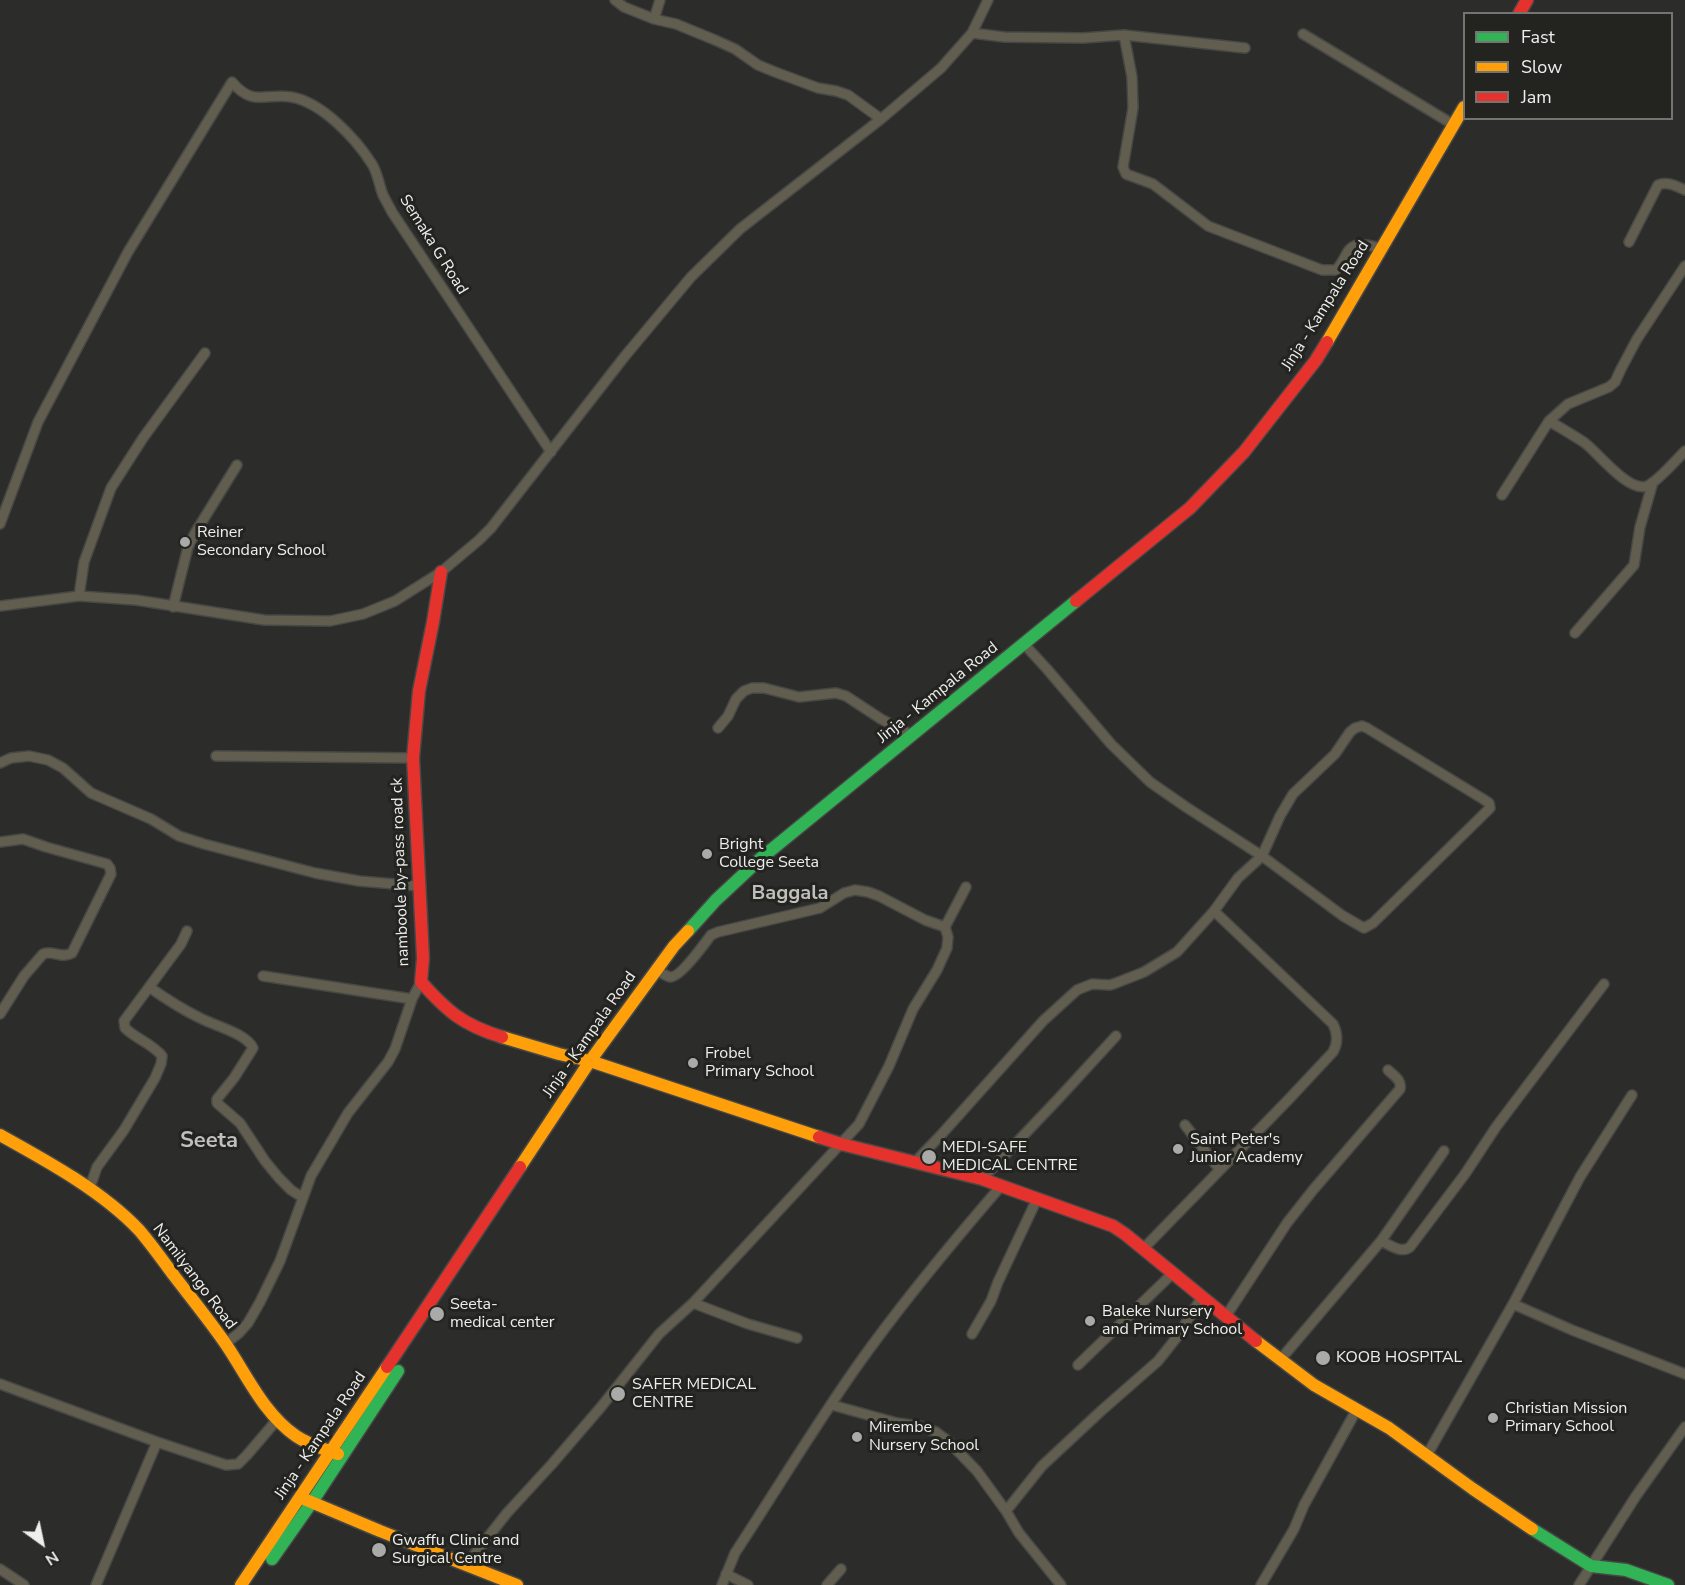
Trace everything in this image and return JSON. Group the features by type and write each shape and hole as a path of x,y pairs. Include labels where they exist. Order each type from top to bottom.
{"main road":[{"name":"Jinja - Kampala Road","path":"254,1585 427,1304 590,1061 674,946 695,921 752,865 1190,508 1244,452 1316,360 1463,109"},
{"name":"namboole by-pass road ck","path":"441,572 414,724 413,758 423,958 421,982 436,1000 459,1019 484,1031 590,1061 841,1144 982,1179 1113,1226 1314,1385 1389,1428 1473,1490 1591,1566"},
{"name":"Namilyango Road","path":"0,1135 89,1190 129,1221 146,1239 225,1344 276,1421 294,1436 336,1454"},
{"name":"Jinja - Kampala Road","path":"241,1585 306,1500"},
{"path":"306,1500 517,1585"},
{"path":"1591,1566 1626,1570 1668,1585"}],"street":[{"path":"615,0 624,7 654,19 676,24 716,40 775,72 818,88 848,95 881,119"},
{"path":"654,19 660,0"},
{"path":"0,606 79,596 136,600 264,620 330,621 363,614 395,601 441,572 491,528 625,356 691,277 740,229 881,119 941,68 972,33 988,0"},
{"path":"972,33 1004,37 1083,38 1124,35 1245,48"},
{"path":"1303,34 1454,125"},
{"path":"1124,35 1132,77 1134,108 1124,167 1126,174 1153,184 1208,226 1322,270 1336,270 1341,266 1352,246 1358,244 1382,248"},
{"name":"Semaka G Road","path":"0,524 44,412 128,252 232,82 246,95 256,98 291,97 306,101 330,116 349,135 373,165 392,212 551,452"},
{"path":"1629,242 1658,185 1668,183 1685,189"},
{"path":"1502,495 1549,421 1568,404 1610,387 1616,382 1637,339 1685,266"},
{"path":"79,596 84,562 111,488 143,438 205,353"},
{"path":"1549,421 1586,444 1617,473 1634,485 1643,487 1653,482 1685,451"},
{"path":"173,607 188,547 237,465"},
{"path":"1575,633 1634,565 1640,527 1653,482"},
{"path":"915,1162 1043,1021 1077,990 1092,984 1116,983 1144,972 1177,952 1214,912 1238,878 1262,856 1293,794 1335,754 1355,728 1362,726 1368,728 1489,803 1490,808 1373,923 1364,928 1343,916 1262,856 1150,782 1111,744 1024,644"},
{"path":"718,728 728,716 736,699 744,691 764,688 799,697 836,693 846,696 881,719 912,735"},
{"path":"0,763 11,758 29,756 48,760 63,768 91,793 151,819 179,836 204,844 315,873 359,881 418,886"},
{"path":"216,756 413,758"},
{"path":"0,842 23,839 107,864 111,874 72,953 69,955 47,952 43,954 24,976 0,1014"},
{"path":"466,1565 507,1513 552,1464 660,1334 693,1304 859,1124 889,1066 914,1009 947,948 948,937 945,927 966,887"},
{"path":"657,970 669,977 674,976 683,969 711,935 718,932 820,908 844,893 855,890 879,896 925,920 945,927"},
{"path":"1143,1249 1289,1099 1337,1045 1336,1030 1333,1024 1214,912"},
{"path":"89,1190 97,1167 124,1131 161,1064 162,1056 159,1051 130,1034 125,1028 124,1021 181,944 187,931"},
{"path":"263,976 412,999"},
{"path":"225,1344 248,1323 260,1302 280,1261 302,1197 321,1157 348,1113 377,1078 395,1050 412,999 421,982"},
{"path":"1381,1241 1402,1250 1410,1247 1466,1174 1496,1127 1604,984"},
{"path":"149,987 202,1019 246,1039 253,1046 234,1078 216,1101 240,1123 279,1178 302,1197"},
{"path":"982,1179 1116,1036"},
{"path":"1226,1317 1287,1223 1400,1089 1400,1080 1388,1070"},
{"path":"1427,1455 1513,1304 1580,1177 1632,1095"},
{"path":"1185,1125 1220,1170"},
{"path":"1280,1360 1381,1241 1444,1151"},
{"path":"722,1585 735,1553 855,1370 901,1307 1001,1186"},
{"path":"972,1334 991,1301 1037,1199"},
{"path":"1078,1365 1173,1274"},
{"path":"1006,1511 1048,1461 1158,1361 1177,1337 1202,1296"},
{"path":"693,1304 748,1324 797,1338"},
{"path":"1513,1304 1572,1330 1685,1374"},
{"path":"0,1384 226,1465 238,1464 276,1421"},
{"path":"832,1405 897,1423 919,1426 936,1432 948,1441 977,1471 1019,1533 1061,1585"},
{"path":"1262,1585 1357,1409"},
{"path":"1579,1585 1636,1496 1685,1428"},
{"path":"96,1585 157,1442"},
{"path":"0,1569 24,1585"},
{"path":"827,1585 841,1569"},
{"path":"726,1574 748,1585"}],"traffic: fast":[{"path":"688,931 716,900 760,859 1076,601"},
{"path":"272,1559 398,1371"},
{"path":"1532,1529 1591,1566 1626,1570 1668,1585"}],"traffic: slow":[{"path":"1327,342 1463,109"},
{"path":"520,1167 590,1061 674,946 688,931"},
{"path":"502,1037 590,1061 819,1137"},
{"path":"0,1135 91,1190 139,1230 213,1326 256,1393 274,1416 284,1427 301,1439 338,1454"},
{"path":"1256,1341 1314,1385 1389,1428 1532,1529"},
{"path":"241,1585 387,1367"},
{"path":"304,1499 517,1585"}],"traffic: jam":[{"path":"1520,12 1527,0"},
{"path":"1076,601 1190,508 1244,452 1316,360 1327,342"},
{"path":"441,572 419,691 413,758 423,958 421,982 457,1016 477,1028 502,1037"},
{"path":"819,1137 982,1179 1113,1226 1256,1341"},
{"path":"387,1367 520,1167"}],"place":[{"name":"Reiner Secondary School","path":"185,542"},
{"name":"Bright College Seeta","path":"707,854"},
{"name":"Frobel Primary School","path":"693,1063"},
{"name":"Saint Peter's Junior Academy","path":"1178,1149"},
{"name":"MEDI-SAFE MEDICAL CENTRE","path":"929,1157"},
{"name":"Seeta- medical center","path":"437,1314"},
{"name":"Baleke Nursery and Primary School","path":"1090,1321"},
{"name":"KOOB HOSPITAL","path":"1323,1358"},
{"name":"SAFER MEDICAL CENTRE","path":"618,1394"},
{"name":"Christian Mission Primary School","path":"1493,1418"},
{"name":"Mirembe Nursery School","path":"857,1437"},
{"name":"Gwaffu Clinic and Surgical Centre","path":"379,1550"}],"district":[{"name":"Baggala","path":"790,894"},
{"name":"Seeta","path":"209,1142"}]}
